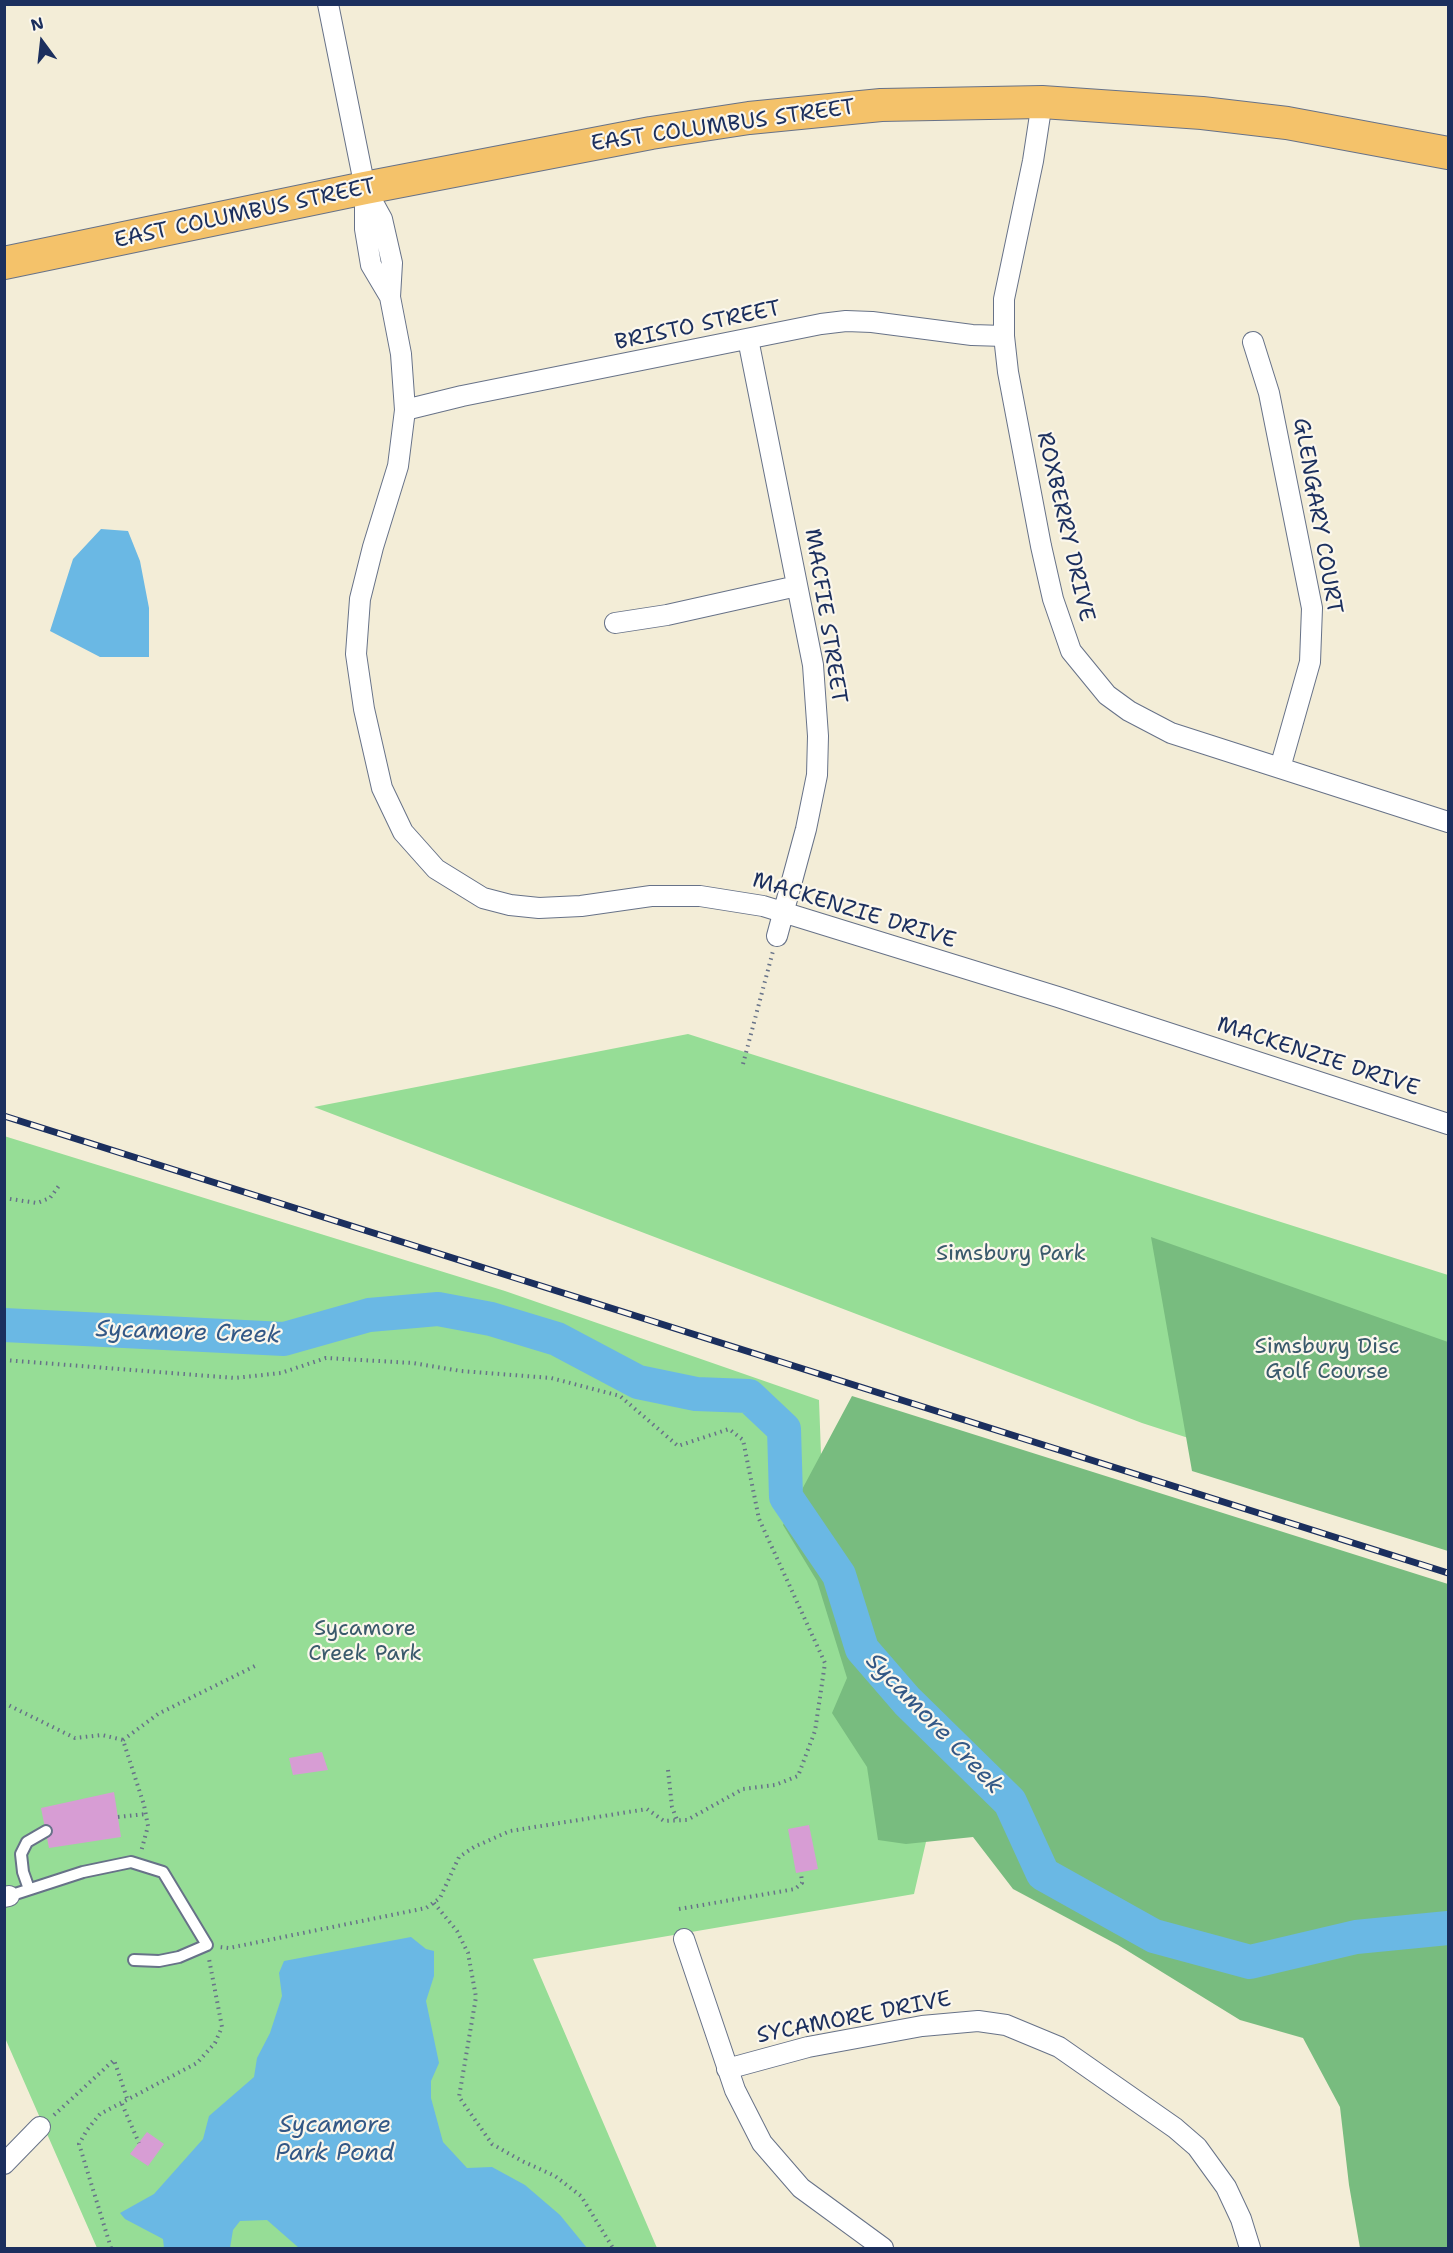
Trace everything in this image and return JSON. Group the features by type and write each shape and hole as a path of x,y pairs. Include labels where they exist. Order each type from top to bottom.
{"main road":[{"name":"EAST COLUMBUS STREET","path":"4,263 365,188 651,133 738,120 916,103 1042,102 1202,113 1281,122 1449,153"}],"street":[{"name":"MACKENZIE DRIVE","path":"328,4 365,188 384,226 392,263 390,297 401,354 405,410 398,466 360,599 356,654 364,709 382,788 403,832 418,851 447,878 483,898 510,905 539,908 581,906 651,896 700,896 735,900 784,912 1449,1124"},
{"name":"ROXBERRY DRIVE","path":"1042,102 1033,161 1004,299 1004,336 1008,372 1041,546 1053,599 1071,651 1087,674 1107,695 1146,721 1206,746 1449,822"},
{"name":"BRISTO STREET","path":"405,410 462,396 846,321 972,335 1004,336"},
{"name":"MACFIE STREET","path":"748,339 816,693 817,776 806,829 777,936"},
{"name":"GLENGARY COURT","path":"1253,342 1269,393 1312,608 1310,662 1280,768"},
{"path":"615,623 667,615 797,586"},
{"path":"684,1939 727,2069 752,2126 784,2172 825,2209 876,2246"},
{"name":"SYCAMORE DRIVE","path":"727,2069 808,2047 922,2026 978,2021 1006,2025 1059,2047 1176,2128 1197,2147 1226,2187 1241,2219 1250,2248"},
{"path":"4,2164 40,2127"}],"lane":[{"path":"29,1889 23,1872 21,1854 27,1842 45,1831"},
{"path":"7,1896 83,1872 131,1862 163,1872 207,1945 179,1957 159,1961 134,1960"}],"path":[{"path":"743,1064 777,936"},
{"path":"4,1198 37,1203 51,1198 61,1183"},
{"path":"4,1360 235,1378 281,1373 326,1358 413,1363 461,1371 551,1378 620,1396 678,1446 729,1429 743,1440 759,1519 825,1664 815,1731 798,1776 775,1785 743,1789 687,1820 664,1821 647,1809 510,1831 474,1847 459,1857 440,1898 426,1908 229,1948 207,1945 222,2026 215,2043 197,2062 100,2114 79,2144 111,2248"},
{"path":"4,1703 75,1738 102,1735 123,1740 158,1714 257,1665"},
{"path":"123,1740 148,1826 138,1864"},
{"path":"668,1770 672,1807 677,1820"},
{"path":"118,1817 146,1814"},
{"path":"679,1909 795,1889 802,1883 801,1872"},
{"path":"434,1903 457,1931 468,1953 476,1997 459,2097 492,2144 555,2176 581,2196 613,2248"},
{"path":"40,2127 114,2060 128,2101"},
{"path":"122,2104 139,2143"}],"green space":[{"name":"Simsbury Park","path":"688,1034 1448,1275 1448,1522 1142,1423 314,1107"},
{"name":"Sycamore Creek Park","path":"4,1136 505,1291 819,1400 823,1509 957,1707 914,1894 533,1959 657,2248 97,2248 5,2038"},
{"name":"Simsbury Disc Golf Course","path":"1151,1237 1448,1342 1448,1551 1192,1471"},
{"path":"852,1396 1448,1584 1448,2248 1360,2248 1349,2185 1340,2107 1303,2038 1240,2020 1118,1945 1013,1889 973,1837 906,1844 878,1840 867,1767 832,1713 847,1678 817,1581 783,1525"}],"water":[{"path":"101,529 128,531 140,561 149,608 149,657 100,657 50,631 73,559"},
{"name":"Sycamore Park Pond","path":"411,1937 426,1949 434,1951 434,1976 426,2001 439,2063 431,2081 431,2098 443,2142 467,2168 492,2167 525,2185 560,2215 587,2248 299,2248 267,2220 240,2221 233,2230 230,2248 164,2248 163,2239 125,2219 120,2213 154,2194 203,2139 209,2116 254,2077 257,2058 270,2033 282,1996 279,1973 284,1961"}],"building":[{"path":"322,1752 328,1770 293,1775 289,1758"},
{"path":"114,1792 121,1837 49,1848 41,1808"},
{"path":"809,1825 818,1869 796,1873 788,1829"},
{"path":"147,2132 164,2144 148,2166 130,2154"}],"waterway":[{"name":"Sycamore Creek","path":"4,1325 284,1339 369,1315 438,1309 491,1319 557,1339 638,1382 696,1394 749,1396 784,1429 786,1497 839,1575 862,1649 907,1701 1010,1802 1043,1874 1154,1936 1250,1962 1356,1937 1448,1928"}],"railway":[{"path":"4,1116 1448,1573"}]}
